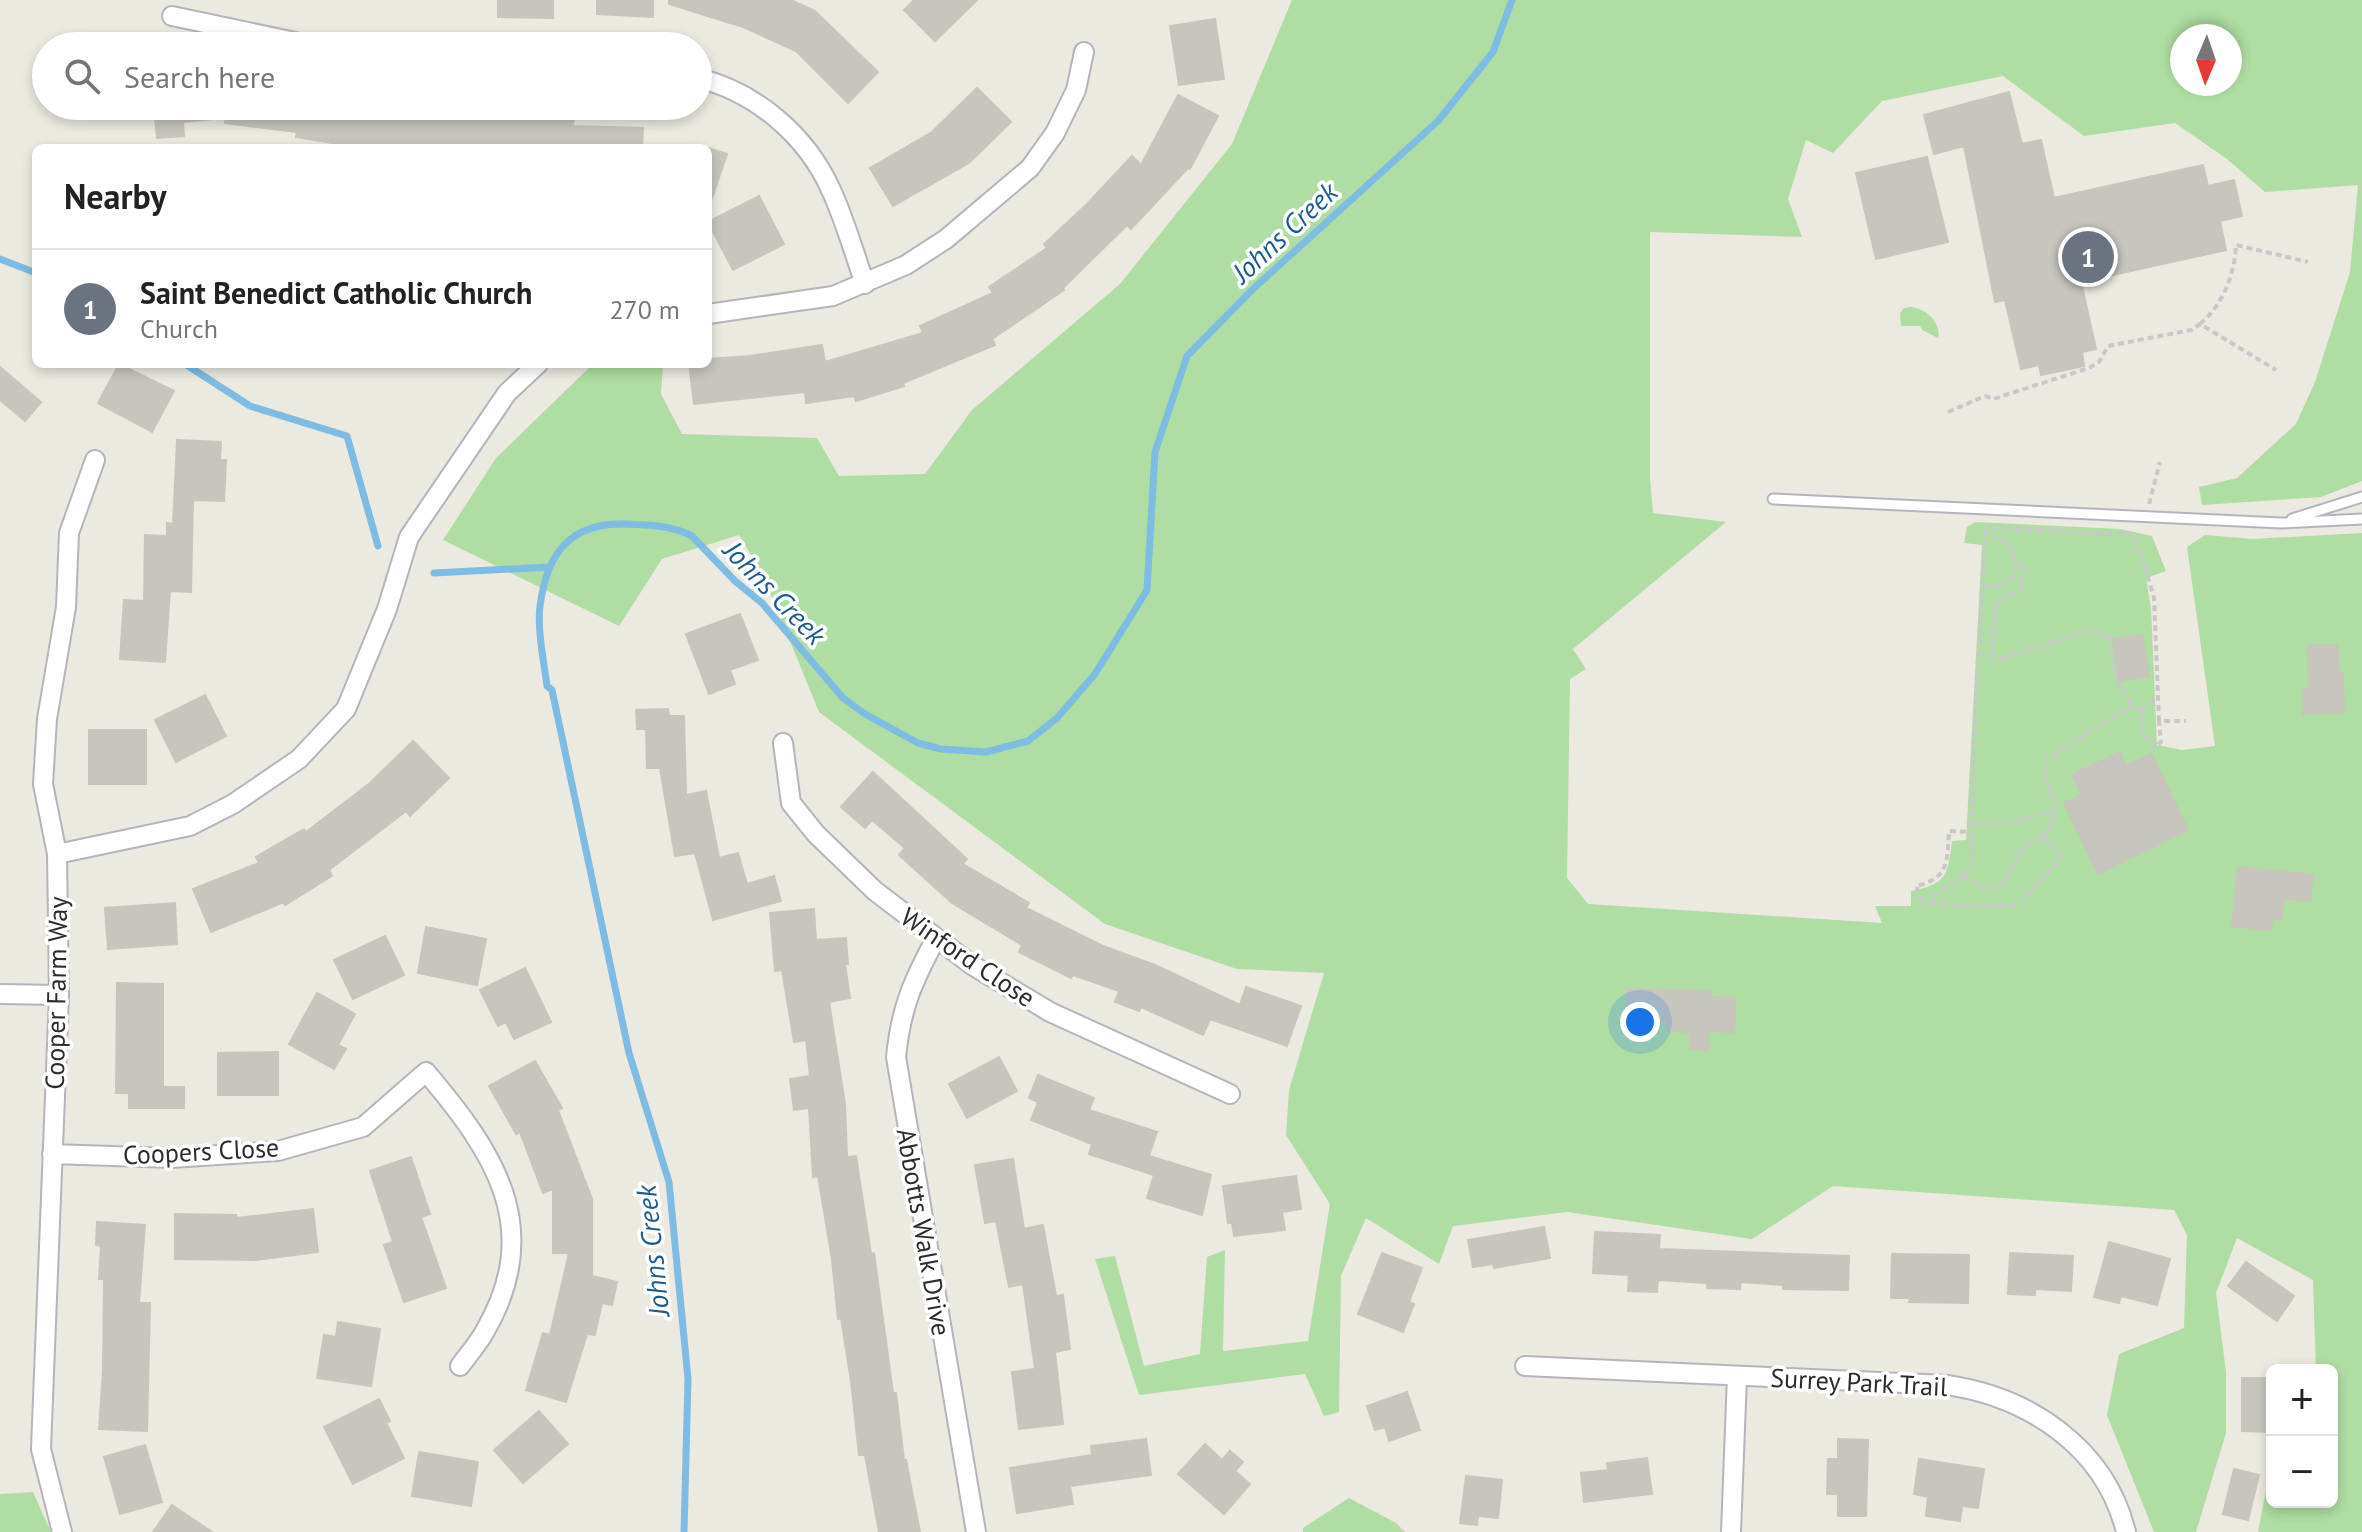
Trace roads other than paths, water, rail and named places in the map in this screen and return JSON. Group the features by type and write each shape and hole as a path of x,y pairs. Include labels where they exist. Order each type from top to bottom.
{"street":[{"path":"172,16 248,32"},
{"path":"712,313 833,296 906,265 946,239 1030,168 1055,133 1076,90 1084,52"},
{"path":"712,82 743,94 782,122 815,160 831,190 865,284"},
{"path":"57,854 190,826 233,804 299,759 346,709 387,609 409,537 507,393 534,368"},
{"name":"Cooper Farm Way","path":"62,1532 41,1449 59,995 57,854 43,784 47,719 66,607 69,533 95,460"},
{"name":"Winford Close","path":"783,743 791,803 816,834 875,891 972,965 1050,1012 1230,1094"},
{"name":"Abbotts Walk Drive","path":"936,938 909,989 899,1023 896,1057 976,1532"},
{"path":"0,994 59,995"},
{"name":"Coopers Close","path":"52,1154 172,1158 278,1151 363,1127 426,1072 483,1147 501,1183 513,1227 511,1265 502,1295 485,1332 460,1366"},
{"name":"Surrey Park Trail","path":"1525,1366 1947,1385 2003,1397 2041,1416 2077,1446 2103,1479 2126,1532"},
{"path":"1731,1532 1737,1376"}],"lane":[{"path":"2281,523 2362,497"},
{"path":"1773,499 2281,523 2362,519"}],"waterway":[{"name":"Johns Creek","path":"684,1532 688,1379 669,1182 629,1053 552,690 547,686 539,615 543,587 556,556 576,535 607,525 651,525 684,532 692,536 735,581 762,603 843,698 865,714 918,743 941,749 986,752 1028,741 1057,718 1095,674 1147,590 1155,452 1187,356 1253,289 1438,121 1493,52 1512,0"},
{"path":"0,259 32,271"},
{"path":"191,368 250,406 347,436 378,546"},
{"path":"434,573 550,567"}],"place":[{"name":"Saint Benedict Catholic Church","path":"2088,257"}]}
